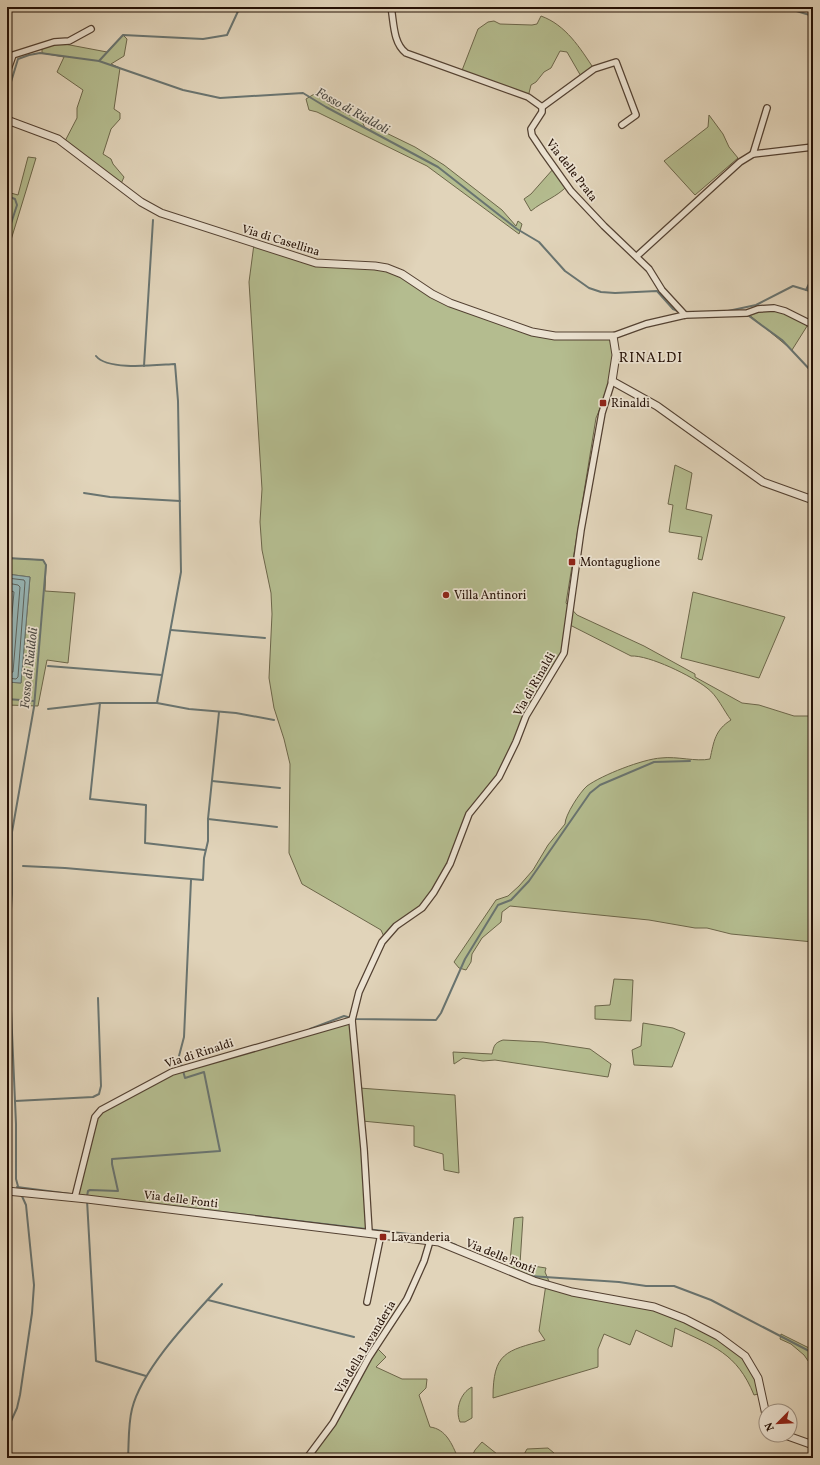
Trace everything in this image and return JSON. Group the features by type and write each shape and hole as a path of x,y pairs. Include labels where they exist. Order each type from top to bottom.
{"street":[{"path":"391,7 397,40 400,48 406,53 528,97 542,107 594,69 616,62 636,115 622,125"},
{"path":"7,72 14,55 54,42 69,40 91,29"},
{"name":"Via delle Prata","path":"542,107 542,112 531,129 532,135 544,154 571,191 604,226 649,269 662,290 685,315"},
{"path":"753,154 767,108"},
{"name":"Via di Casellina","path":"7,121 58,139 140,202 161,213 316,263 387,268 402,274 432,294 450,303 532,332 555,336 613,336"},
{"path":"636,256 740,162 753,154 813,147"},
{"path":"613,336 646,324 685,315 747,313 758,309 774,308 785,311 813,325"},
{"name":"Via di Rinaldi","path":"369,1232 363,1135 352,1020 359,992 382,942 396,926 422,908 434,892 450,864 469,814 499,777 516,742 526,716 564,653 582,522 602,413 612,381 616,355 613,336"},
{"path":"612,381 656,406 763,482 813,500"},
{"name":"Via di Rinaldi","path":"75,1197 96,1116 101,1110 172,1072 352,1020"},
{"name":"Via delle Fonti","path":"7,1191 75,1197 369,1232 439,1242 534,1281 572,1292 654,1308 691,1322 718,1336 745,1356 758,1378 763,1403"},
{"path":"366,1302 381,1234"},
{"name":"Via della Lavanderia","path":"307,1458 333,1423 369,1357 407,1299 424,1261 430,1241"},
{"path":"798,1440 813,1445"}],"green space":[{"path":"541,16 558,25 572,38 594,69 582,78 567,52 560,51 551,68 544,72 536,82 531,85 528,97 461,73 478,29 488,22 494,21 500,24 537,24"},
{"path":"123,35 127,39 124,56 111,64 120,68 114,109 120,113 120,119 111,129 103,154 111,159 113,164 124,177 120,186 64,143 77,118 77,108 83,90 57,72 64,57 42,53 42,45 54,42 107,52"},
{"path":"316,93 331,106 362,121 365,128 369,130 374,127 415,147 444,165 502,210 516,226 518,221 522,224 519,234 427,166 317,112 309,110 306,99"},
{"path":"709,115 723,134 729,147 738,158 695,195 664,161 708,127"},
{"path":"28,157 36,158 7,253 7,215 9,205 7,201 7,192 18,195"},
{"path":"554,168 567,186 531,211 524,199 531,194"},
{"path":"254,244 295,257 387,268 432,294 532,332 613,336 612,381 596,418 566,603 577,615 644,646 695,674 695,677 742,703 759,705 794,716 813,716 813,942 731,934 707,928 695,928 649,920 510,906 502,912 501,922 482,938 472,954 471,962 466,970 459,968 454,962 496,900 508,896 533,870 548,845 565,824 567,815 573,804 587,786 602,777 623,768 653,759 710,759 714,741 718,732 731,720 711,691 700,683 670,667 648,659 631,656 568,624 564,653 526,716 499,777 476,804 450,864 422,908 385,939 381,930 302,884 289,853 290,764 274,708 269,678 272,614 271,593 262,550 260,522 262,489 249,282"},
{"path":"774,308 809,323 792,350 747,313"},
{"path":"675,465 692,473 686,509 712,515 702,560 698,559 702,537 669,532 673,505 668,504"},
{"path":"7,558 43,560 46,565 45,591 75,593 68,663 47,660 38,706 7,705 7,682 21,683 30,577 7,574"},
{"path":"693,592 785,617 759,678 681,658"},
{"path":"614,979 633,980 631,1021 595,1019 595,1006 610,1005"},
{"path":"352,1020 359,1088 455,1095 459,1173 444,1170 443,1154 414,1146 414,1126 362,1121 369,1232 75,1197 95,1117 101,1110 172,1072"},
{"path":"643,1023 673,1028 685,1033 672,1067 634,1065 632,1050 641,1046"},
{"path":"503,1040 543,1042 590,1049 611,1064 608,1077 495,1060 483,1061 463,1058 454,1064 453,1052 492,1054 495,1045"},
{"path":"523,1217 520,1264 546,1268 545,1272 551,1286 621,1300 685,1319 745,1356 762,1393 754,1395 740,1369 722,1352 675,1328 672,1347 636,1330 630,1345 604,1334 598,1349 598,1367 493,1398 496,1371 499,1362 504,1356 520,1347 545,1340 539,1331 546,1284 505,1270 510,1262 514,1218"},
{"path":"781,1334 813,1350 813,1368 804,1355 791,1344 780,1339"},
{"path":"376,1347 386,1357 376,1367 402,1379 427,1379 426,1388 419,1395 430,1427 436,1428 448,1438 458,1458 307,1458 333,1423"},
{"path":"472,1387 472,1418 465,1422 460,1422 458,1407 464,1393"},
{"path":"482,1442 502,1458 471,1458 475,1450"},
{"path":"548,1448 554,1453 553,1458 522,1458 527,1449"}],"water":[{"path":"7,574 30,577 21,683 7,682"}],"waterway":[{"path":"99,61 123,35 203,39 227,35 240,7"},
{"path":"783,7 813,16"},
{"name":"Fosso di Rialdoli","path":"7,95 18,59 40,53 99,61 183,90 220,98 303,93 326,107 438,167 517,229 539,242 565,271 589,288 601,292 615,293 657,291 673,309 680,312"},
{"name":"Fosso di Rialdoli","path":"7,196 15,199 17,205 7,236"},
{"path":"144,366 153,220"},
{"path":"806,290 813,276"},
{"path":"728,311 756,305 793,286 813,292"},
{"name":"Fosso di Rialdoli","path":"749,313 749,316 782,340 813,373"},
{"path":"96,356 102,361 111,364 133,366 175,364 178,401 181,572 157,703"},
{"path":"84,493 110,497 180,501"},
{"name":"Fosso di Rialdoli","path":"7,558 43,560 46,565 34,707 12,832 12,894 10,924 11,1010 16,1124 16,1179 19,1190"},
{"path":"171,630 265,638"},
{"path":"48,666 162,675"},
{"path":"7,699 34,701"},
{"path":"100,703 90,799 146,805 145,843 205,850"},
{"path":"48,709 100,703 157,703 189,709 236,713 274,720"},
{"path":"23,866 65,868 203,880 204,858 208,841 208,819 219,712"},
{"path":"310,1029 344,1016 355,1019 436,1020 441,1013 465,959 498,905 511,900 529,881 590,793 600,785 654,762 690,761"},
{"path":"212,781 280,788"},
{"path":"208,819 277,827"},
{"path":"87,1196 88,1191 90,1190 118,1191 112,1159 220,1151 204,1072 185,1078 179,1056 184,1037 191,880"},
{"path":"15,1101 93,1097 99,1094 101,1086 98,998"},
{"path":"17,1187 86,1196"},
{"name":"Fosso di Rialdoli","path":"7,1430 17,1408 20,1395 32,1313 34,1285 26,1205 21,1194"},
{"path":"87,1200 96,1361 146,1376"},
{"path":"138,1202 434,1237 456,1245"},
{"path":"530,1276 619,1282 646,1286 674,1286 711,1300 813,1353"},
{"path":"128,1458 129,1427 132,1409 146,1377 157,1360 183,1327 222,1284"},
{"path":"208,1300 354,1337"}],"place":[{"name":"Rinaldi","path":"603,403"},
{"name":"Montaguglione","path":"572,562"},
{"name":"Villa Antinori","path":"446,595"},
{"name":"Lavanderia","path":"383,1237"}],"district":[{"name":"RINALDI","path":"651,357"}]}
